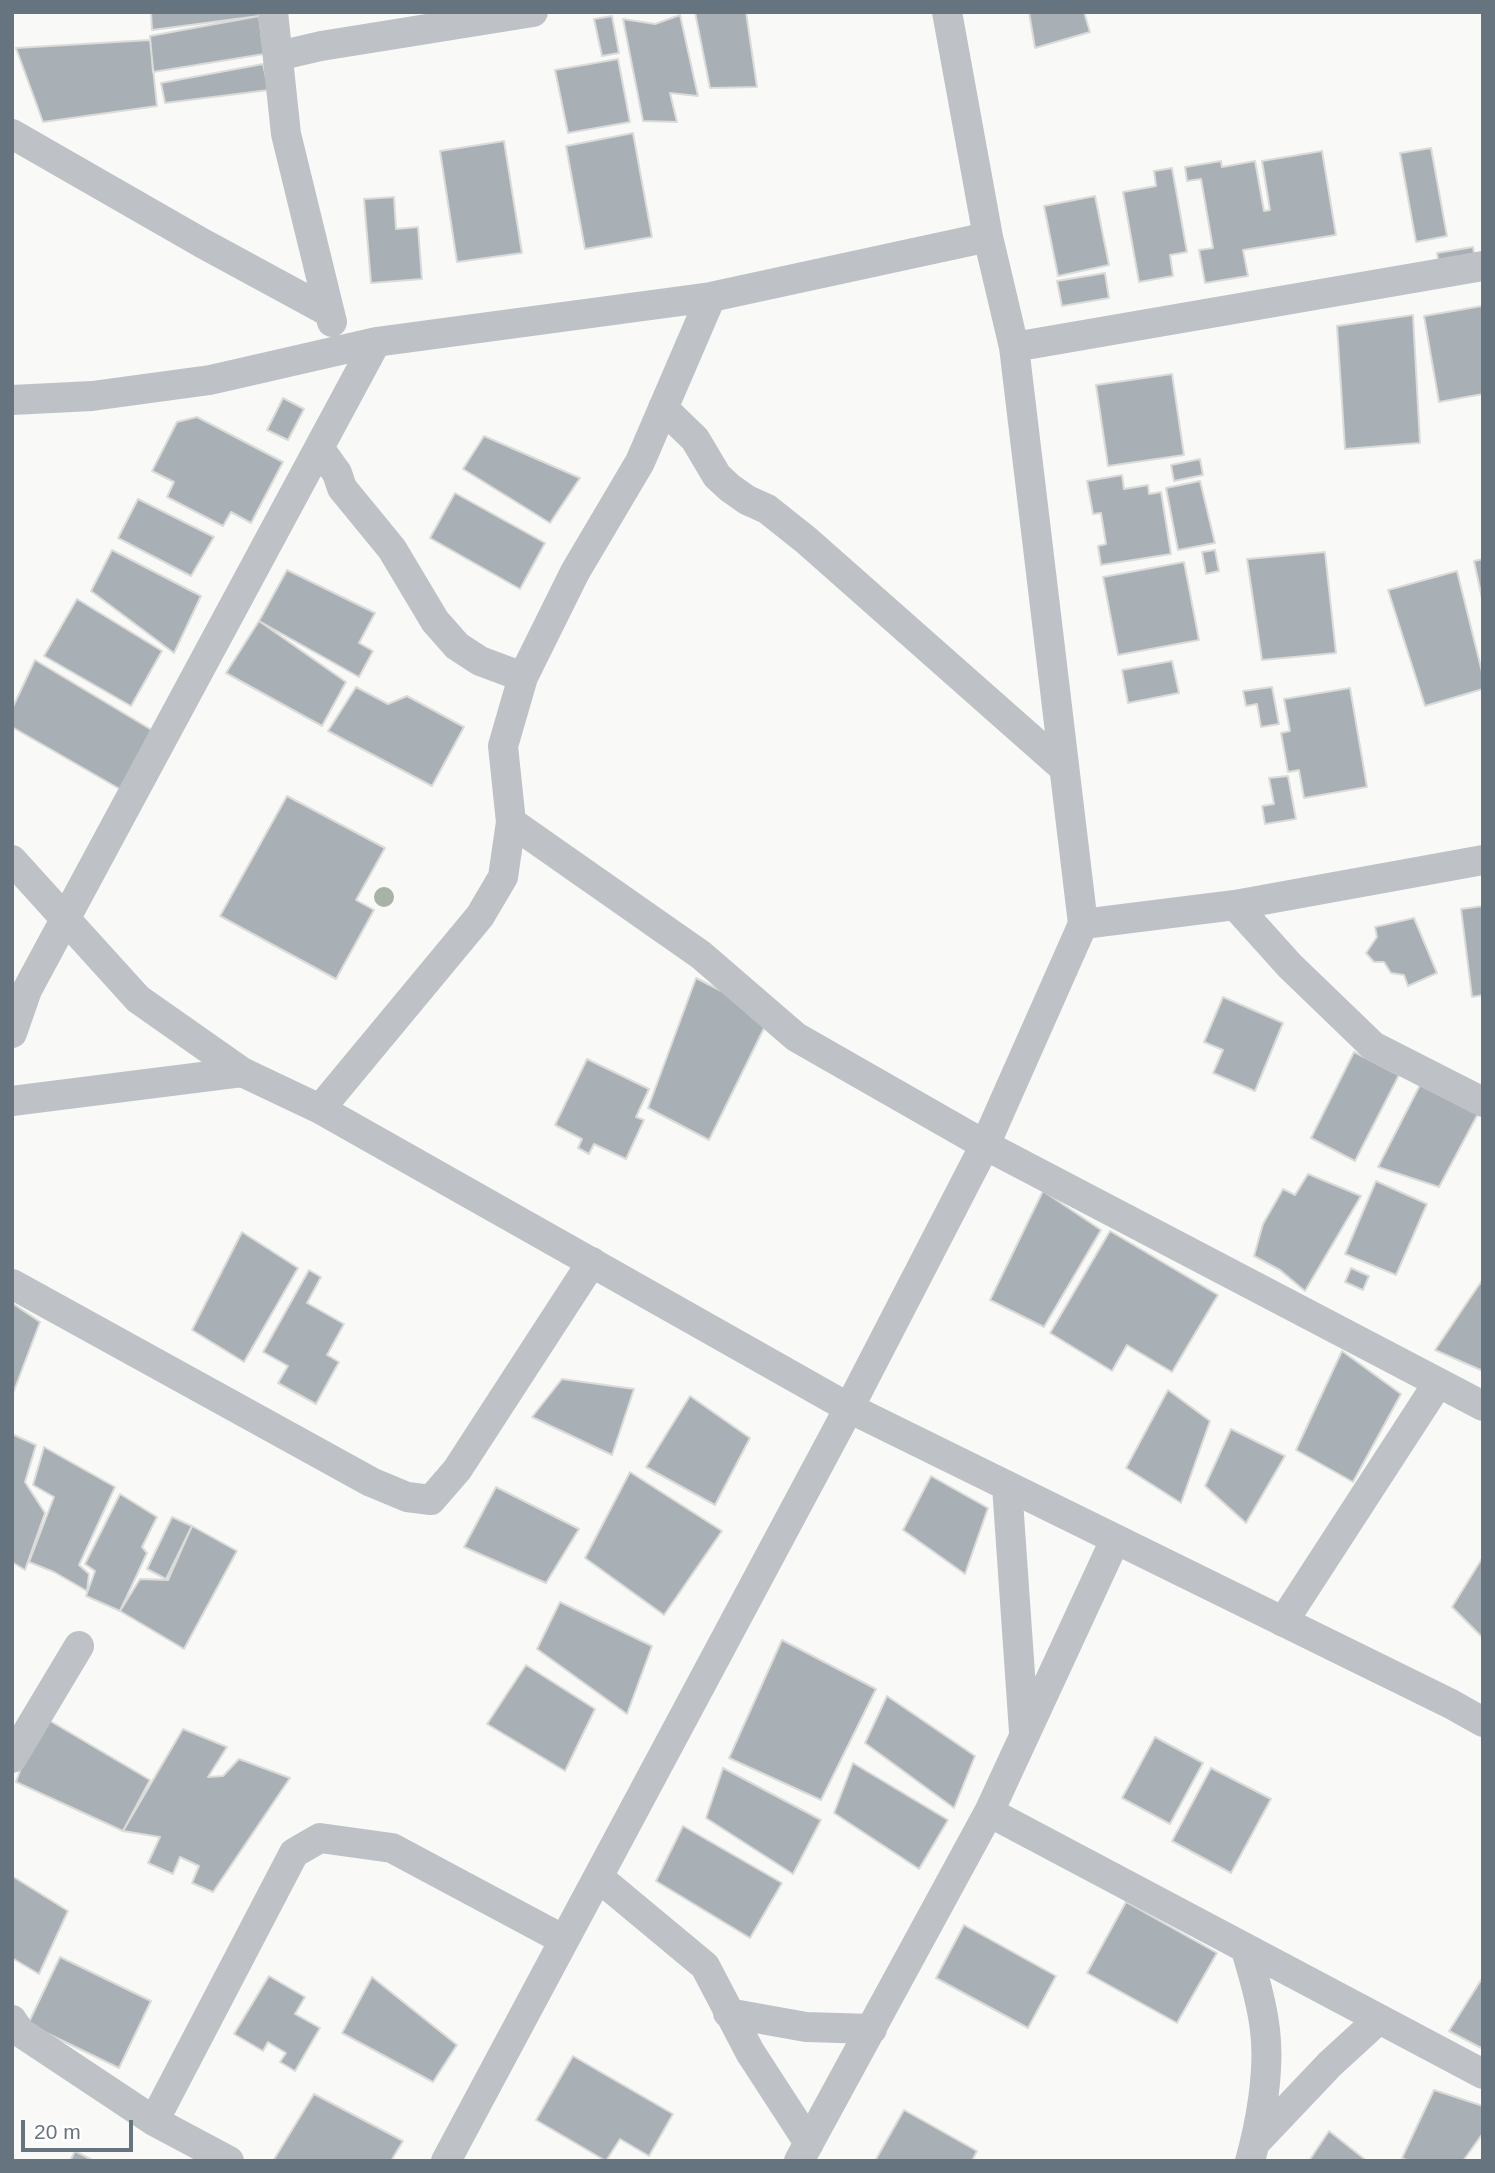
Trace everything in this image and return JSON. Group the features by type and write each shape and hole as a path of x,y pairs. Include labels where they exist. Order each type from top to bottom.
{"street":[{"path":"273,12 286,134 340,350"},
{"path":"278,55 533,12"},
{"path":"446,2161 849,1408 985,1145 1083,924 1014,346 988,237 947,12"},
{"path":"12,134 329,312"},
{"path":"12,400 92,396 210,380 376,342 711,297 988,237"},
{"path":"1014,346 1483,266"},
{"path":"320,1109 480,916 503,877 512,822 503,746 523,677 575,572 639,462 711,297"},
{"path":"12,1033 20,987 65,920 376,342"},
{"path":"663,408 695,439 717,476 730,488 767,509 806,540 1064,768"},
{"path":"319,448 337,473 342,488 392,549 435,621 457,646 480,661 523,677"},
{"path":"512,822 701,955 796,1037 985,1145 1483,1406"},
{"path":"12,860 138,999 242,1072 320,1109 849,1408 1483,1722"},
{"path":"1083,924 1235,905 1483,860"},
{"path":"1235,905 1290,967 1373,1046 1483,1102"},
{"path":"12,1101 242,1072"},
{"path":"12,1284 371,1482 407,1497 431,1500 457,1470 592,1262"},
{"path":"1283,1622 1438,1382"},
{"path":"1007,1486 1025,1736"},
{"path":"804,2152 989,1812 1115,1540"},
{"path":"12,1758 79,1646"},
{"path":"989,1812 1483,2074"},
{"path":"154,2122 294,1853 320,1838 392,1848 564,1940"},
{"path":"598,1877 705,1966 804,2152"},
{"path":"1246,1950 1259,1994 1265,2032 1266,2065 1252,2152"},
{"path":"728,2013 806,2026 872,2029"},
{"path":"12,2020 20,2032 154,2122 229,2161"},
{"path":"1252,2152 1330,2064 1378,2020"}],"building":[{"path":"151,12 258,12 259,16 152,30"},
{"path":"695,12 746,12 757,87 710,88"},
{"path":"1029,12 1084,12 1090,32 1035,48"},
{"path":"680,15 698,96 670,93 677,122 643,121 623,19 655,24"},
{"path":"259,16 264,54 153,72 150,36"},
{"path":"612,16 619,53 602,56 594,19"},
{"path":"150,40 157,106 43,122 16,48"},
{"path":"618,59 630,122 568,133 555,70"},
{"path":"263,64 269,90 165,103 161,83"},
{"path":"633,133 652,237 585,249 566,146"},
{"path":"504,141 522,253 457,262 440,151"},
{"path":"1431,148 1447,236 1416,242 1400,153"},
{"path":"1322,151 1336,235 1243,250 1248,276 1205,283 1199,250 1213,248 1201,179 1187,181 1185,167 1221,161 1222,167 1255,161 1264,211 1270,210 1262,161"},
{"path":"1172,168 1187,252 1170,255 1173,276 1139,282 1123,192 1156,186 1154,171"},
{"path":"1095,196 1109,265 1058,276 1044,206"},
{"path":"394,197 396,229 418,227 422,279 371,283 364,199"},
{"path":"1473,247 1476,263 1440,270 1437,253"},
{"path":"1105,273 1109,298 1062,306 1057,281"},
{"path":"1482,306 1483,394 1439,402 1424,316"},
{"path":"1413,315 1420,443 1345,449 1337,326"},
{"path":"1172,374 1184,455 1108,466 1096,385"},
{"path":"283,398 304,409 288,440 267,430"},
{"path":"197,417 283,462 251,523 231,512 223,526 167,497 174,482 152,471 177,422"},
{"path":"484,436 580,478 550,523 463,469"},
{"path":"1200,459 1203,475 1174,481 1171,465"},
{"path":"1122,475 1124,489 1148,485 1149,494 1161,492 1171,554 1101,565 1098,546 1106,544 1101,513 1093,514 1087,481"},
{"path":"1200,481 1215,543 1178,550 1166,488"},
{"path":"455,493 545,543 520,589 430,538"},
{"path":"138,499 214,537 191,576 118,538"},
{"path":"112,550 201,596 174,653 91,591"},
{"path":"1215,550 1219,571 1206,574 1202,552"},
{"path":"1325,552 1336,653 1262,660 1247,559"},
{"path":"1483,559 1483,603 1474,561"},
{"path":"1184,562 1199,640 1118,655 1103,577"},
{"path":"287,570 375,613 359,643 373,651 359,677 259,621"},
{"path":"1457,571 1483,676 1483,689 1425,706 1388,590"},
{"path":"77,599 162,651 131,706 44,656"},
{"path":"259,621 346,682 322,726 226,673"},
{"path":"35,660 155,732 125,792 12,727 12,709"},
{"path":"1172,661 1179,693 1128,703 1122,670"},
{"path":"356,687 388,704 407,696 464,727 432,786 328,731"},
{"path":"1272,687 1279,724 1261,727 1257,704 1246,706 1243,691"},
{"path":"1350,688 1367,787 1304,798 1299,770 1288,772 1281,733 1290,731 1284,699"},
{"path":"1288,776 1296,819 1265,824 1262,806 1274,804 1269,778"},
{"path":"287,796 385,848 356,900 374,910 336,979 220,916"},
{"path":"1483,906 1483,995 1472,997 1461,909"},
{"path":"1414,918 1437,973 1408,986 1404,975 1391,973 1384,962 1374,962 1366,953 1377,937 1375,927"},
{"path":"696,978 770,1016 709,1140 648,1108"},
{"path":"1223,997 1283,1023 1255,1091 1213,1073 1223,1050 1204,1042"},
{"path":"1354,1052 1399,1075 1355,1161 1311,1138"},
{"path":"587,1059 649,1089 636,1117 644,1120 626,1159 594,1144 589,1154 578,1148 582,1139 555,1125"},
{"path":"1420,1085 1479,1112 1439,1187 1378,1167"},
{"path":"1308,1174 1361,1196 1305,1291 1280,1270 1254,1256 1263,1224 1283,1189 1295,1195"},
{"path":"1376,1181 1427,1204 1396,1275 1345,1254"},
{"path":"1043,1191 1101,1230 1044,1327 990,1300"},
{"path":"1110,1231 1218,1295 1172,1372 1127,1345 1112,1371 1050,1333"},
{"path":"242,1232 298,1268 244,1362 192,1330"},
{"path":"1351,1268 1369,1276 1363,1290 1345,1282"},
{"path":"309,1270 321,1277 307,1303 344,1324 327,1355 339,1362 316,1404 278,1383 288,1366 263,1352"},
{"path":"1483,1279 1483,1371 1435,1350"},
{"path":"12,1303 40,1322 12,1396"},
{"path":"1342,1351 1401,1394 1353,1482 1296,1450"},
{"path":"562,1379 634,1389 612,1455 532,1417"},
{"path":"1168,1390 1210,1421 1181,1503 1126,1468"},
{"path":"690,1396 750,1438 715,1505 646,1467"},
{"path":"1231,1429 1285,1456 1246,1523 1205,1486"},
{"path":"12,1434 36,1445 25,1482 45,1513 25,1570 12,1562"},
{"path":"44,1447 115,1487 79,1565 89,1574 87,1591 54,1572 29,1562 54,1497 33,1485"},
{"path":"630,1472 722,1531 664,1615 585,1558"},
{"path":"931,1476 988,1508 965,1574 903,1530"},
{"path":"496,1487 579,1529 546,1583 464,1547"},
{"path":"120,1494 157,1517 142,1547 147,1553 120,1611 86,1596 95,1571 85,1564"},
{"path":"172,1517 192,1526 166,1579 147,1569"},
{"path":"192,1526 237,1551 184,1649 120,1611 140,1579 168,1580"},
{"path":"1483,1557 1483,1638 1452,1607"},
{"path":"560,1602 652,1646 627,1714 537,1649"},
{"path":"782,1640 876,1689 821,1800 729,1758"},
{"path":"526,1665 595,1709 565,1771 487,1724"},
{"path":"887,1696 975,1756 954,1808 865,1743"},
{"path":"40,1715 150,1780 123,1831 16,1782"},
{"path":"183,1729 227,1747 208,1777 223,1776 239,1759 290,1778 213,1892 192,1883 199,1866 180,1857 173,1874 148,1863 160,1837 123,1831"},
{"path":"1155,1737 1203,1763 1170,1824 1122,1798"},
{"path":"853,1763 948,1820 919,1869 834,1813"},
{"path":"723,1768 821,1820 793,1874 706,1818"},
{"path":"1211,1768 1271,1799 1231,1873 1172,1841"},
{"path":"683,1826 782,1883 750,1938 656,1881"},
{"path":"12,1876 68,1911 39,1974 12,1958"},
{"path":"1126,1902 1217,1953 1177,2023 1087,1973"},
{"path":"964,1925 1056,1976 1028,2028 936,1978"},
{"path":"60,1957 151,2001 119,2068 28,2024"},
{"path":"269,1976 305,1997 295,2014 320,2028 295,2071 280,2062 286,2053 268,2042 263,2051 234,2034"},
{"path":"372,1977 457,2045 433,2082 342,2033"},
{"path":"1483,1977 1483,2049 1449,2031"},
{"path":"573,2056 673,2114 649,2156 620,2139 606,2161 536,2120"},
{"path":"1434,2090 1483,2106 1483,2133 1463,2161 1408,2161 1402,2158"},
{"path":"314,2094 403,2141 391,2161 273,2161"},
{"path":"904,2110 977,2151 972,2161 875,2161"},
{"path":"1329,2131 1367,2161 1309,2161"},
{"path":"75,2151 94,2161 70,2161"}]}
